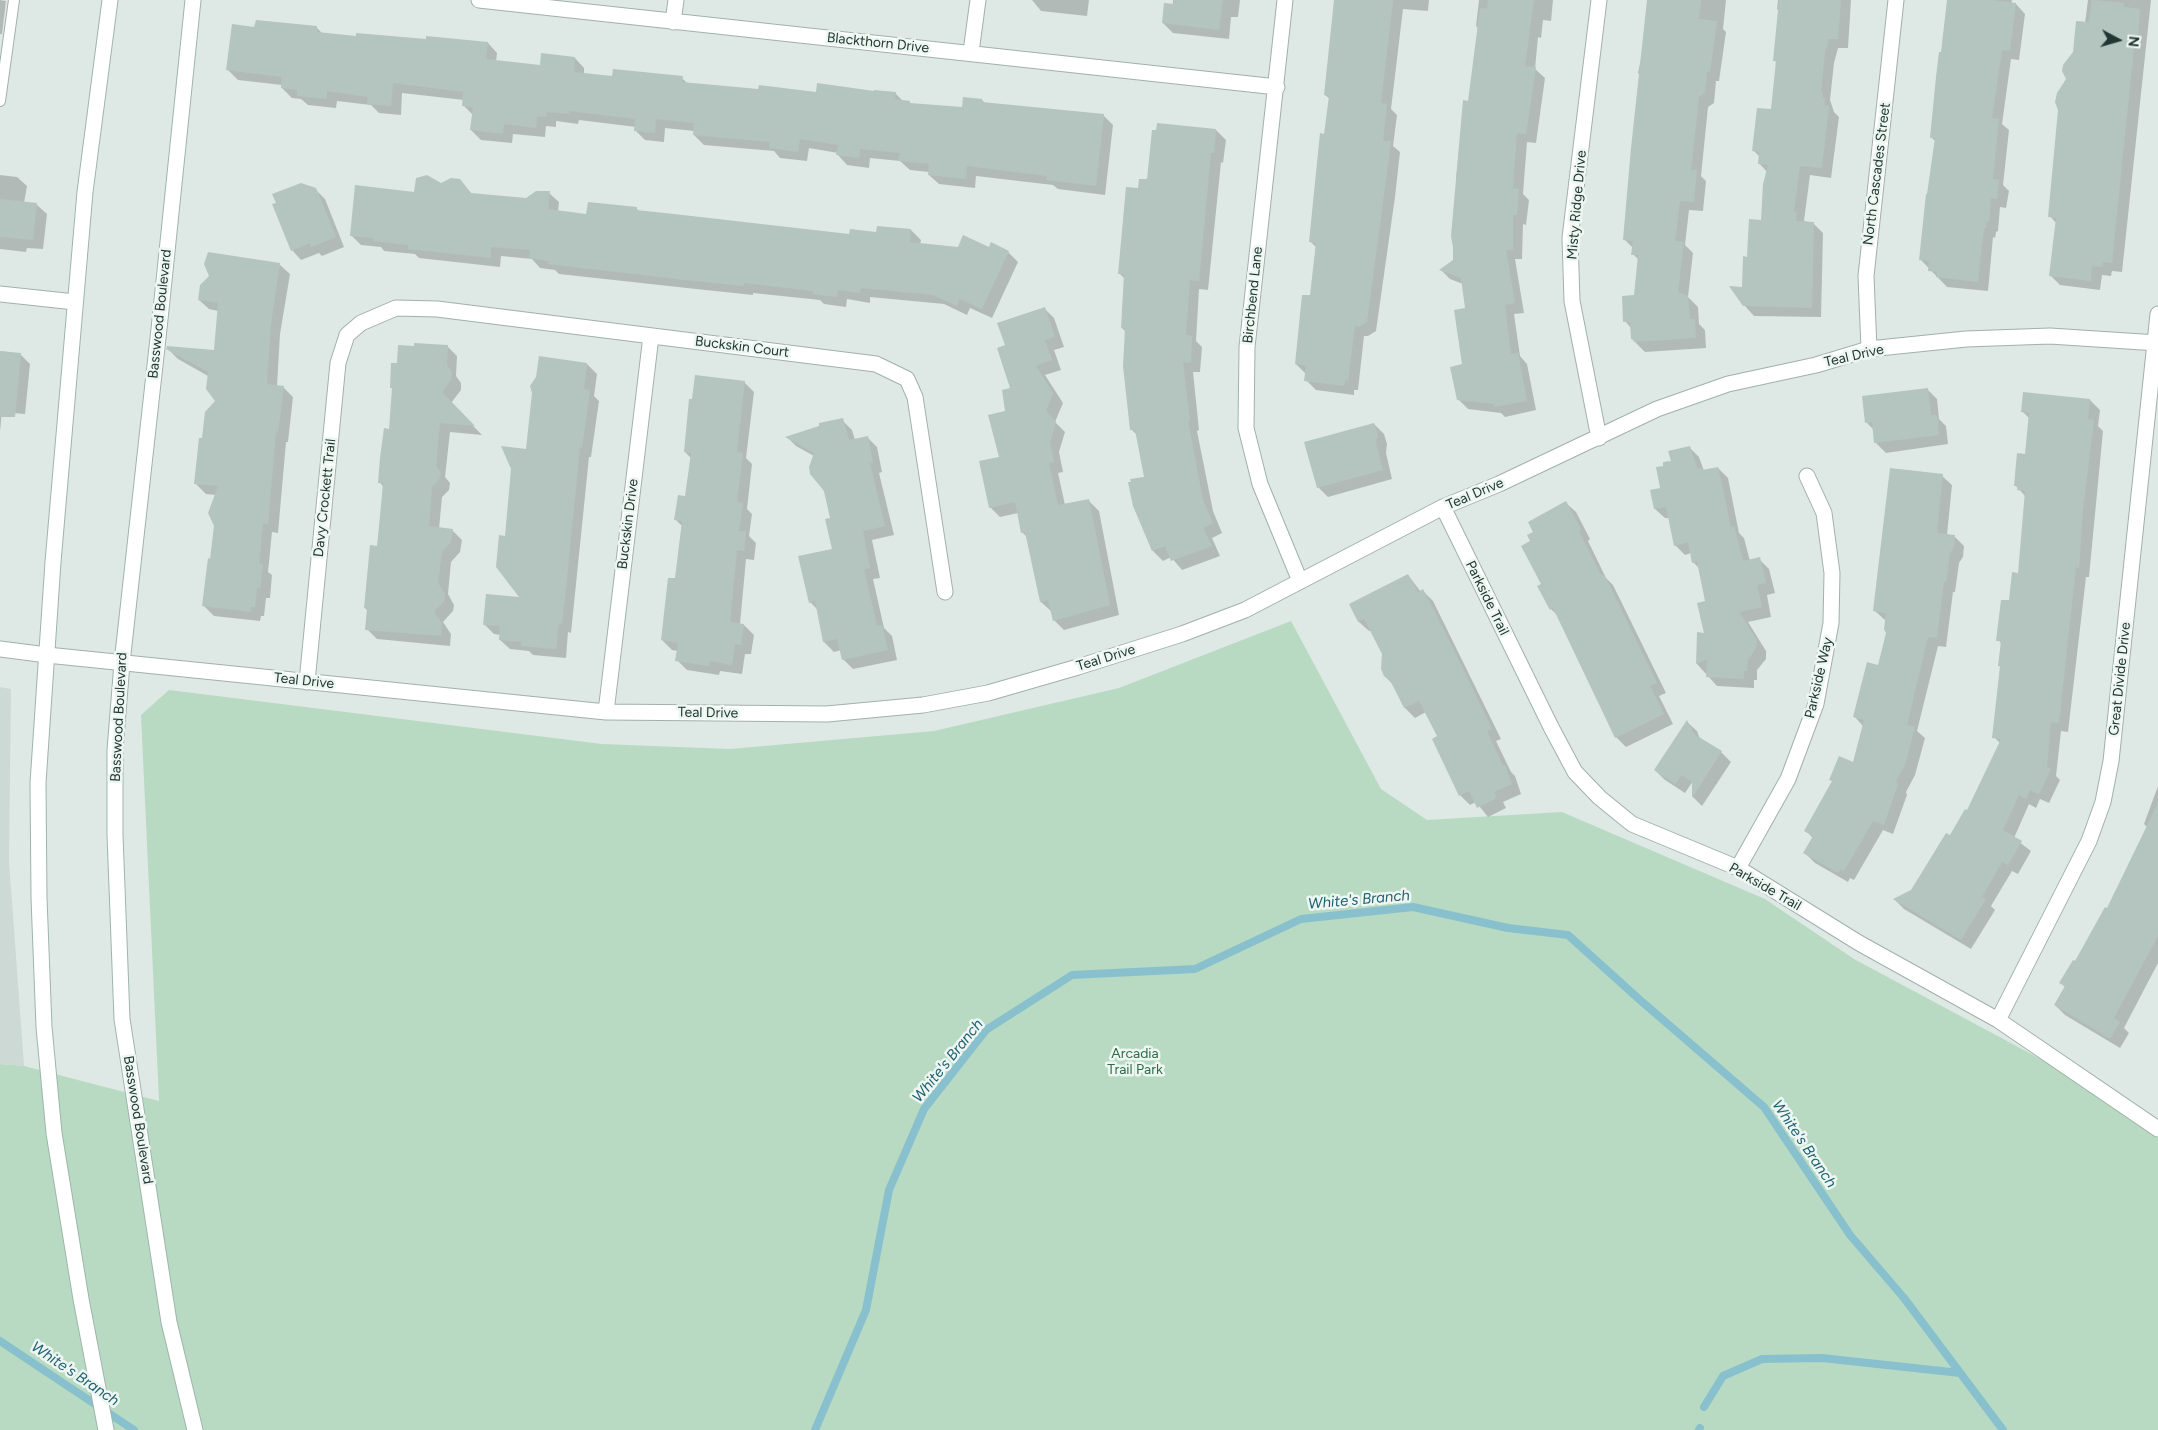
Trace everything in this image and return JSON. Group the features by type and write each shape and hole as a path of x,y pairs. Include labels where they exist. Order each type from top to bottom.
{"street":[{"path":"106,1430 81,1299 54,1133 44,1027 39,898 38,782 53,562 85,192 110,0"},
{"name":"Basswood Boulevard","path":"193,0 122,663 115,750 114,835 122,1019 169,1322 195,1430"},
{"name":"Blackthorn Drive","path":"479,0 971,52 1277,87"},
{"path":"674,22 676,0"},
{"path":"971,52 978,0"},
{"name":"Birchbend Lane","path":"1285,0 1277,87 1247,347 1246,428 1260,484 1300,581"},
{"name":"Misty Ridge Drive","path":"1599,0 1570,238 1572,301 1599,438"},
{"name":"North Cascades Street","path":"1869,349 1866,276 1896,0"},
{"path":"0,294 76,302"},
{"name":"Buckskin Court","path":"361,323 396,308 437,309 876,364 907,379 915,397 945,592"},
{"name":"Great Divide Drive","path":"1998,1020 2089,840 2103,802 2111,761 2158,314"},
{"name":"Davy Crockett Trail","path":"307,682 338,363 347,334 361,323"},
{"name":"Buckskin Drive","path":"606,712 651,336"},
{"name":"Teal Drive","path":"0,649 606,712 827,714 923,705 988,693 1182,634 1244,610 1443,507 1499,484 1657,409 1728,384 1816,365 1869,349 1966,338 2050,336 2156,343"},
{"name":"Parkside Way","path":"1738,868 1788,780 1816,704 1831,623 1832,573 1824,513 1807,476"},
{"name":"Parkside Trail","path":"1443,507 1550,727 1575,772 1600,798 1632,824 1738,868 1859,943 1998,1020 2158,1129"}],"lane":[{"path":"0,101 14,0"}],"shaded area":[{"path":"0,687 11,689 9,861 24,1066 0,1064"}],"green space":[{"name":"Arcadia Trail Park","path":"1291,621 1381,789 1427,820 1562,812 1765,899 1854,959 2158,1122 2158,1430 0,1430 0,1064 24,1066 159,1101 141,715 169,690 602,744 730,749 934,731 1119,688"}],"building":[{"path":"1174,0 1223,0 1219,30 1162,23 1164,3 1174,4"},
{"path":"1334,0 1393,0 1381,103 1387,104 1383,141 1391,141 1367,322 1358,327 1355,326 1348,381 1345,380 1344,386 1304,381 1306,366 1295,364 1302,295 1310,295 1316,243 1309,242 1320,133 1324,134 1329,96 1324,95"},
{"path":"1488,0 1534,0 1525,66 1536,67 1526,134 1517,133 1513,188 1519,189 1517,215 1513,215 1513,250 1506,250 1515,303 1505,305 1511,354 1518,353 1527,401 1494,407 1494,404 1457,400 1450,367 1462,364 1454,310 1465,308 1461,278 1439,270 1453,260 1451,236 1463,100 1468,101 1480,8 1487,9"},
{"path":"1647,0 1701,0 1699,19 1717,21 1710,72 1707,71 1705,93 1699,97 1691,170 1697,170 1694,202 1680,201 1675,241 1684,242 1678,292 1688,296 1690,319 1695,319 1696,338 1634,342 1631,339 1630,322 1623,322 1622,296 1634,295 1638,255 1631,255 1633,241 1623,240"},
{"path":"1779,0 1841,0 1838,39 1829,39 1825,52 1821,91 1823,98 1825,98 1824,105 1829,106 1822,168 1800,166 1794,212 1797,212 1796,221 1814,222 1812,308 1743,306 1729,286 1742,287 1743,256 1747,257 1749,219 1761,220 1763,184 1768,165 1758,164 1759,152 1752,151 1757,108 1771,109 1776,61 1773,61"},
{"path":"1947,0 1990,0 2016,3 2010,51 2002,50 1992,118 1999,119 1993,179 1999,180 1997,199 1991,198 1989,221 1986,222 1986,228 1984,228 1978,282 1936,277 1937,272 1928,271 1929,261 1919,260 1926,194 1935,138 1930,138 1939,52 1941,52"},
{"path":"2092,0 2124,3 2124,7 2140,9 2138,37 2135,37 2112,263 2103,262 2102,267 2092,266 2091,281 2049,276 2056,218 2048,217 2058,110 2055,102 2057,93 2066,79 2062,71 2063,65 2073,52 2076,21 2089,22"},
{"path":"256,20 317,26 317,32 356,36 356,33 426,39 426,36 488,42 486,59 540,65 541,53 575,57 574,72 612,76 613,69 683,76 682,82 758,89 759,85 816,92 817,83 896,92 895,99 910,101 910,103 962,107 963,97 982,99 982,102 1104,114 1096,186 1046,180 1047,176 967,166 966,179 928,175 929,164 898,161 900,153 860,149 859,158 836,155 838,145 800,139 798,152 769,148 770,142 693,135 694,123 656,119 655,133 634,131 635,119 569,111 569,114 547,112 546,117 537,116 536,128 504,124 503,134 470,130 473,107 462,106 463,92 393,83 391,106 367,104 368,97 327,91 327,99 297,96 297,90 281,88 282,77 226,70 232,24 254,27"},
{"path":"1157,123 1216,129 1214,153 1211,153 1199,281 1190,280 1186,335 1192,336 1191,363 1183,362 1190,421 1188,421 1203,500 1213,523 1203,528 1212,546 1171,561 1165,546 1152,551 1133,506 1128,482 1131,482 1130,479 1144,477 1135,430 1130,430 1123,366 1125,328 1121,328 1124,274 1118,274 1126,187 1138,188 1139,179 1147,179 1152,130 1156,130"},
{"path":"427,175 441,183 451,178 460,179 471,193 526,198 536,191 550,191 548,209 586,214 588,202 637,207 636,210 849,234 850,229 876,232 877,226 911,229 910,242 958,247 963,235 989,247 991,242 1009,251 982,309 960,299 957,306 933,295 861,288 860,293 838,290 837,297 813,294 813,291 744,283 743,286 548,264 549,261 529,258 530,250 491,247 491,258 408,249 408,245 373,241 373,238 350,236 355,185 414,192 416,178"},
{"path":"301,183 316,188 336,237 311,247 310,243 291,251 272,204 276,203 272,194"},
{"path":"0,199 37,203 33,240 0,237"},
{"path":"208,252 280,263 271,324 267,384 284,386 278,433 276,432 268,524 263,523 259,564 263,564 260,589 257,588 255,607 251,607 251,612 202,606 214,526 208,513 218,486 194,484 199,438 202,438 205,412 215,401 206,389 208,372 166,349 167,346 214,350 218,303 198,300 200,285 209,276 204,264"},
{"path":"1045,307 1055,337 1045,340 1052,360 1036,366 1053,393 1046,411 1056,422 1050,442 1054,462 1049,463 1058,505 1089,499 1110,605 1053,621 1048,600 1040,602 1025,532 1021,533 1015,502 989,508 979,461 999,457 988,415 1005,411 1002,390 1010,388 997,348 1005,345 997,323"},
{"path":"414,343 448,345 447,365 452,372 451,380 442,392 475,426 440,423 436,466 441,472 439,480 432,487 429,526 453,529 451,542 442,552 438,583 445,594 444,601 434,612 442,623 441,636 365,630 367,608 364,608 370,545 377,546 383,483 378,483 380,458 384,428 389,429 392,388 390,388 391,363 397,363 398,345 414,346"},
{"path":"0,351 21,353 15,417 0,417"},
{"path":"539,356 587,363 584,389 590,390 582,448 580,447 562,624 559,623 556,649 521,646 522,642 499,640 500,626 483,625 486,594 519,597 496,567 499,535 505,536 511,469 501,446 526,449 532,393 530,386 536,377"},
{"path":"695,375 745,381 737,452 743,453 737,502 743,503 739,531 746,531 744,551 737,550 730,622 744,624 741,645 735,644 732,665 710,661 709,666 675,661 678,643 661,640 668,578 675,578 682,521 674,520 678,495 685,496 691,453 684,452 689,399 692,399"},
{"path":"1928,388 1931,415 1937,415 1939,435 1874,443 1872,422 1865,423 1862,396"},
{"path":"2023,392 2090,399 2088,419 2094,420 2083,509 2079,568 2076,567 2059,723 2051,722 2047,767 2051,769 2039,794 2030,790 2026,799 2019,795 2003,830 2022,841 2008,865 2002,862 1982,897 1986,899 1961,940 1893,899 1911,890 1946,833 1950,835 1965,809 1967,810 2001,739 1992,738 2000,666 1998,666 2001,641 1996,641 2001,600 2009,600 2012,572 2018,573 2025,491 2017,490 2018,486 2014,486 2017,453 2025,454 2029,413 2021,412"},
{"path":"843,418 849,440 868,436 873,463 870,463 885,526 863,531 870,568 864,569 877,626 882,625 888,650 842,660 837,639 823,642 815,601 809,603 798,556 832,549 825,519 830,518 824,491 810,474 809,467 814,453 785,437 819,426 819,423"},
{"path":"1374,423 1378,434 1376,443 1383,470 1317,488 1304,442"},
{"path":"1690,446 1697,468 1702,468 1702,470 1718,467 1731,527 1734,526 1743,561 1760,557 1766,583 1757,585 1762,607 1739,612 1757,640 1756,648 1748,660 1747,671 1744,671 1744,679 1706,677 1707,659 1696,664 1697,632 1704,633 1697,603 1705,601 1697,562 1692,563 1688,542 1674,546 1666,507 1654,509 1650,490 1660,488 1656,467 1663,466 1663,462 1671,461 1668,451"},
{"path":"1890,468 1943,474 1937,533 1955,535 1954,547 1950,553 1946,583 1944,582 1937,638 1928,637 1907,725 1915,727 1905,765 1896,781 1898,784 1884,825 1873,821 1844,871 1840,869 1838,873 1803,853 1813,836 1804,831 1832,781 1829,780 1839,756 1853,762 1864,720 1853,717 1867,662 1878,665 1886,633 1884,629 1886,613 1873,611"},
{"path":"1566,501 1581,529 1579,531 1601,575 1604,574 1657,683 1650,686 1664,714 1615,738 1553,608 1550,610 1537,586 1541,584 1521,546 1530,541 1527,535 1533,532 1528,522"},
{"path":"1408,574 1418,592 1423,589 1453,648 1492,729 1487,731 1503,766 1505,765 1512,784 1494,792 1497,798 1477,808 1469,791 1459,796 1432,739 1437,736 1419,701 1404,708 1391,682 1384,676 1381,669 1382,654 1364,619 1358,622 1349,604"},
{"path":"1687,720 1694,734 1722,751 1692,798 1692,782 1682,775 1675,784 1654,770"},
{"path":"2158,803 2158,936 2114,1018 2120,1022 2110,1039 2054,1005 2065,986 2059,983 2073,960 2075,961 2105,907 2107,908"}],"waterway":[{"name":"White's Branch","path":"815,1430 866,1310 889,1190 924,1109 986,1030 1072,975 1195,969 1301,919 1413,907 1508,928 1568,935 1764,1107 1850,1235 1904,1298 2003,1430"},
{"name":"White's Branch","path":"0,1341 134,1430"},
{"path":"1704,1407 1723,1376 1762,1359 1822,1358 1960,1373"}]}
